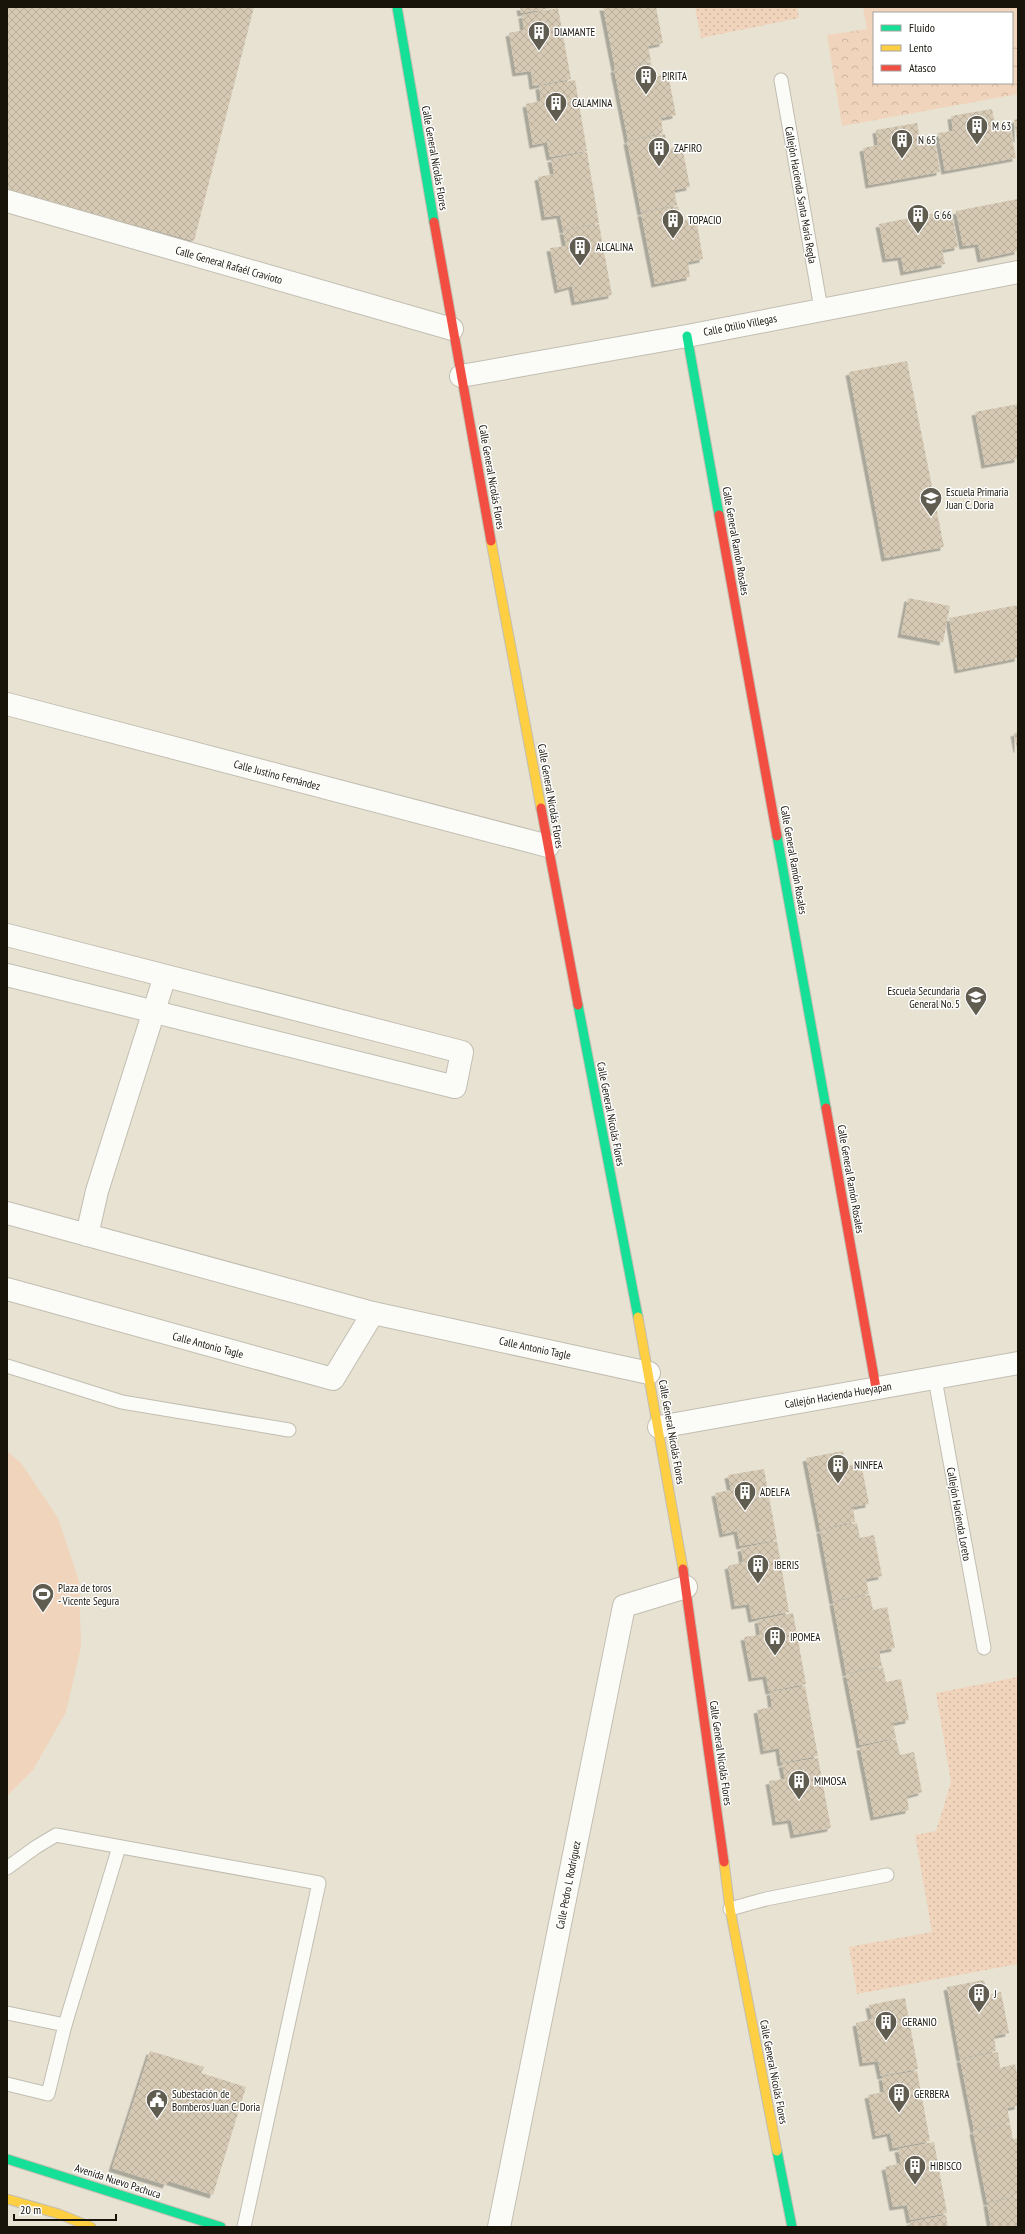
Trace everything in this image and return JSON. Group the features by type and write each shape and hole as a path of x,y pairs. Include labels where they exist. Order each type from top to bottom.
{"street":[{"name":"Calle General Nicolás Flores","path":"397,7 452,329 548,846 659,1427 686,1587 730,1909 792,2227"},
{"name":"Calle General Rafaél Cravioto","path":"7,201 452,329"},
{"name":"Calle Otilio Villegas","path":"461,376 687,336 1018,272"},
{"name":"Calle General Ramón Rosales","path":"687,336 876,1388"},
{"name":"Calle Justino Fernández","path":"7,704 548,846"},
{"path":"7,935 462,1052 455,1088 7,975"},
{"path":"86,1235 97,1191 164,976"},
{"name":"Calle Antonio Tagle","path":"7,1213 374,1313 649,1373"},
{"name":"Calle Antonio Tagle","path":"7,1289 333,1379 374,1313"},
{"name":"Callejón Hacienda Hueyapan","path":"659,1427 1018,1363"},
{"name":"Calle Pedro L Rodríguez","path":"499,2227 624,1606 686,1587"},
{"name":"Avenida Nuevo Pachuca","path":"7,2159 221,2227"},
{"path":"7,2199 59,2214 92,2227"}],"lane":[{"name":"Callejón Hacienda Santa María Regla","path":"780,80 821,309"},
{"path":"7,1366 122,1402 289,1430"},
{"name":"Callejón Hacienda Loreto","path":"935,1379 984,1648"},
{"path":"7,1868 36,1847 56,1835 319,1883 244,2227"},
{"path":"7,2084 48,2094 65,2025 119,1847"},
{"path":"730,1909 766,1899 888,1876"},
{"path":"7,2013 65,2025"}],"green space":[{"path":"695,7 797,7 799,18 701,38"},
{"path":"863,7 1018,7 1018,44 1013,45 1013,12 873,12 873,62"},
{"path":"867,29 873,62 873,84 1013,84 1013,45 1018,44 1018,94 842,126 827,35"},
{"name":"Plaza de toros - Vicente Segura","path":"7,1451 21,1463 58,1518 79,1581 81,1647 66,1712 33,1770 7,1796"},
{"path":"1018,1677 1018,1964 857,1994 849,1947 932,1932 915,1835 936,1831 951,1782 936,1693"}],"building":[{"path":"7,7 254,7 194,241 7,190"},
{"path":"520,7 553,7 553,8 521,13"},
{"path":"603,7 656,7 663,43 648,46 651,61 615,68"},
{"name":"DIAMANTE","path":"558,8 571,79 533,86 531,71 516,73 509,33 524,30 522,15"},
{"name":"PIRITA","path":"651,62 654,77 668,74 676,115 661,118 663,133 628,140 614,69"},
{"name":"CALAMINA","path":"575,80 587,151 550,157 547,142 533,145 526,104 541,101 539,86"},
{"name":"M 63","path":"992,109 995,125 1009,122 1016,158 945,171 938,133 953,131 951,116"},
{"path":"1018,119 1018,139 1017,139 1014,120"},
{"name":"N 65","path":"917,123 920,139 934,136 940,172 869,185 863,148 878,145 876,130"},
{"name":"ZAFIRO","path":"665,134 667,149 682,146 690,187 674,190 677,205 641,212 627,141"},
{"path":"587,152 599,223 563,230 560,215 545,217 538,177 554,174 551,159"},
{"path":"1018,199 1018,251 981,259 978,244 963,246 956,211"},
{"name":"TOPACIO","path":"678,206 681,221 696,218 703,259 688,262 690,277 655,284 641,213"},
{"name":"G 66","path":"951,210 958,247 942,250 945,264 904,272 901,257 886,259 879,224"},
{"name":"ALCALINA","path":"599,224 612,295 575,302 572,286 558,290 550,248 566,246 563,231"},
{"path":"907,361 944,547 885,558 849,372"},
{"path":"1018,404 1018,459 985,465 975,412"},
{"path":"908,598 950,606 943,642 901,634"},
{"path":"1018,605 1018,658 958,670 949,618"},
{"path":"1018,732 1018,749 1017,749 1014,733"},
{"name":"NINFEA","path":"843,1451 846,1466 861,1463 869,1504 853,1507 855,1522 820,1529 806,1458"},
{"name":"ADELFA","path":"764,1469 777,1540 740,1546 737,1531 723,1534 715,1493 731,1490 728,1475"},
{"path":"857,1523 860,1538 874,1535 882,1576 866,1579 869,1594 833,1601 820,1530"},
{"name":"IBERIS","path":"777,1541 789,1612 752,1619 749,1604 735,1606 728,1566 743,1562 741,1548"},
{"path":"870,1595 873,1610 887,1607 895,1648 879,1651 882,1666 846,1673 833,1602"},
{"name":"IPOMEA","path":"793,1613 806,1684 769,1691 766,1676 752,1678 744,1637 760,1635 758,1620"},
{"path":"883,1667 886,1682 901,1679 909,1720 893,1723 896,1738 860,1745 846,1674"},
{"path":"805,1686 818,1756 781,1763 779,1748 764,1751 757,1710 772,1707 770,1692"},
{"path":"896,1739 900,1755 914,1752 922,1792 907,1796 909,1810 874,1817 860,1747"},
{"name":"MIMOSA","path":"818,1758 831,1828 794,1835 791,1820 776,1822 769,1781 785,1779 782,1764"},
{"name":"J","path":"984,1980 987,1995 1001,1992 1009,2033 994,2036 996,2051 960,2058 947,1987"},
{"name":"GERANIO","path":"905,1998 918,2069 881,2076 878,2061 863,2063 856,2023 872,2019 869,2005"},
{"path":"150,2051 204,2067 201,2073 246,2087 213,2195 168,2181 166,2185 112,2168"},
{"path":"998,2052 1000,2068 1015,2064 1018,2080 1018,2106 1007,2108 1010,2123 974,2130 960,2059"},
{"name":"GERBERA","path":"917,2071 930,2141 893,2148 890,2133 876,2136 868,2095 884,2092 882,2077"},
{"path":"1010,2124 1013,2139 1018,2138 1018,2196 987,2202 973,2131"},
{"name":"HIBISCO","path":"934,2142 947,2213 910,2220 907,2205 893,2207 885,2167 901,2163 898,2149"},
{"path":"1018,2197 1018,2227 991,2227 987,2203"},
{"path":"946,2215 948,2227 911,2227 910,2222"}],"traffic: fast":[{"path":"397,7 434,222"},
{"path":"687,336 719,515"},
{"path":"777,836 826,1108"},
{"path":"578,1005 638,1317"},
{"path":"777,2151 792,2227"},
{"path":"7,2159 221,2227"}],"traffic: slow":[{"path":"491,541 541,808"},
{"path":"638,1317 683,1569"},
{"path":"724,1862 730,1909 777,2151"},
{"path":"7,2199 59,2214 91,2227"}],"traffic: jam":[{"path":"434,222 491,541"},
{"path":"719,515 777,836"},
{"path":"541,808 578,1005"},
{"path":"826,1108 876,1388"},
{"path":"683,1569 724,1862"}],"place":[{"name":"DIAMANTE","path":"539,52"},
{"name":"PIRITA","path":"646,96"},
{"name":"CALAMINA","path":"556,122"},
{"name":"M 63","path":"977,146"},
{"name":"N 65","path":"902,160"},
{"name":"ZAFIRO","path":"659,168"},
{"name":"G 66","path":"918,234"},
{"name":"TOPACIO","path":"673,240"},
{"name":"ALCALINA","path":"580,266"},
{"name":"Escuela Primaria Juan C. Doria","path":"931,518"},
{"name":"Escuela Secundaria General No. 5","path":"976,1016"},
{"name":"NINFEA","path":"838,1484"},
{"name":"ADELFA","path":"745,1512"},
{"name":"IBERIS","path":"758,1584"},
{"name":"Plaza de toros - Vicente Segura","path":"43,1614"},
{"name":"IPOMEA","path":"775,1656"},
{"name":"MIMOSA","path":"799,1800"},
{"name":"J","path":"979,2014"},
{"name":"GERANIO","path":"886,2042"},
{"name":"GERBERA","path":"899,2114"},
{"name":"Subestación de Bomberos Juan C. Doria","path":"157,2120"},
{"name":"HIBISCO","path":"915,2186"}]}
